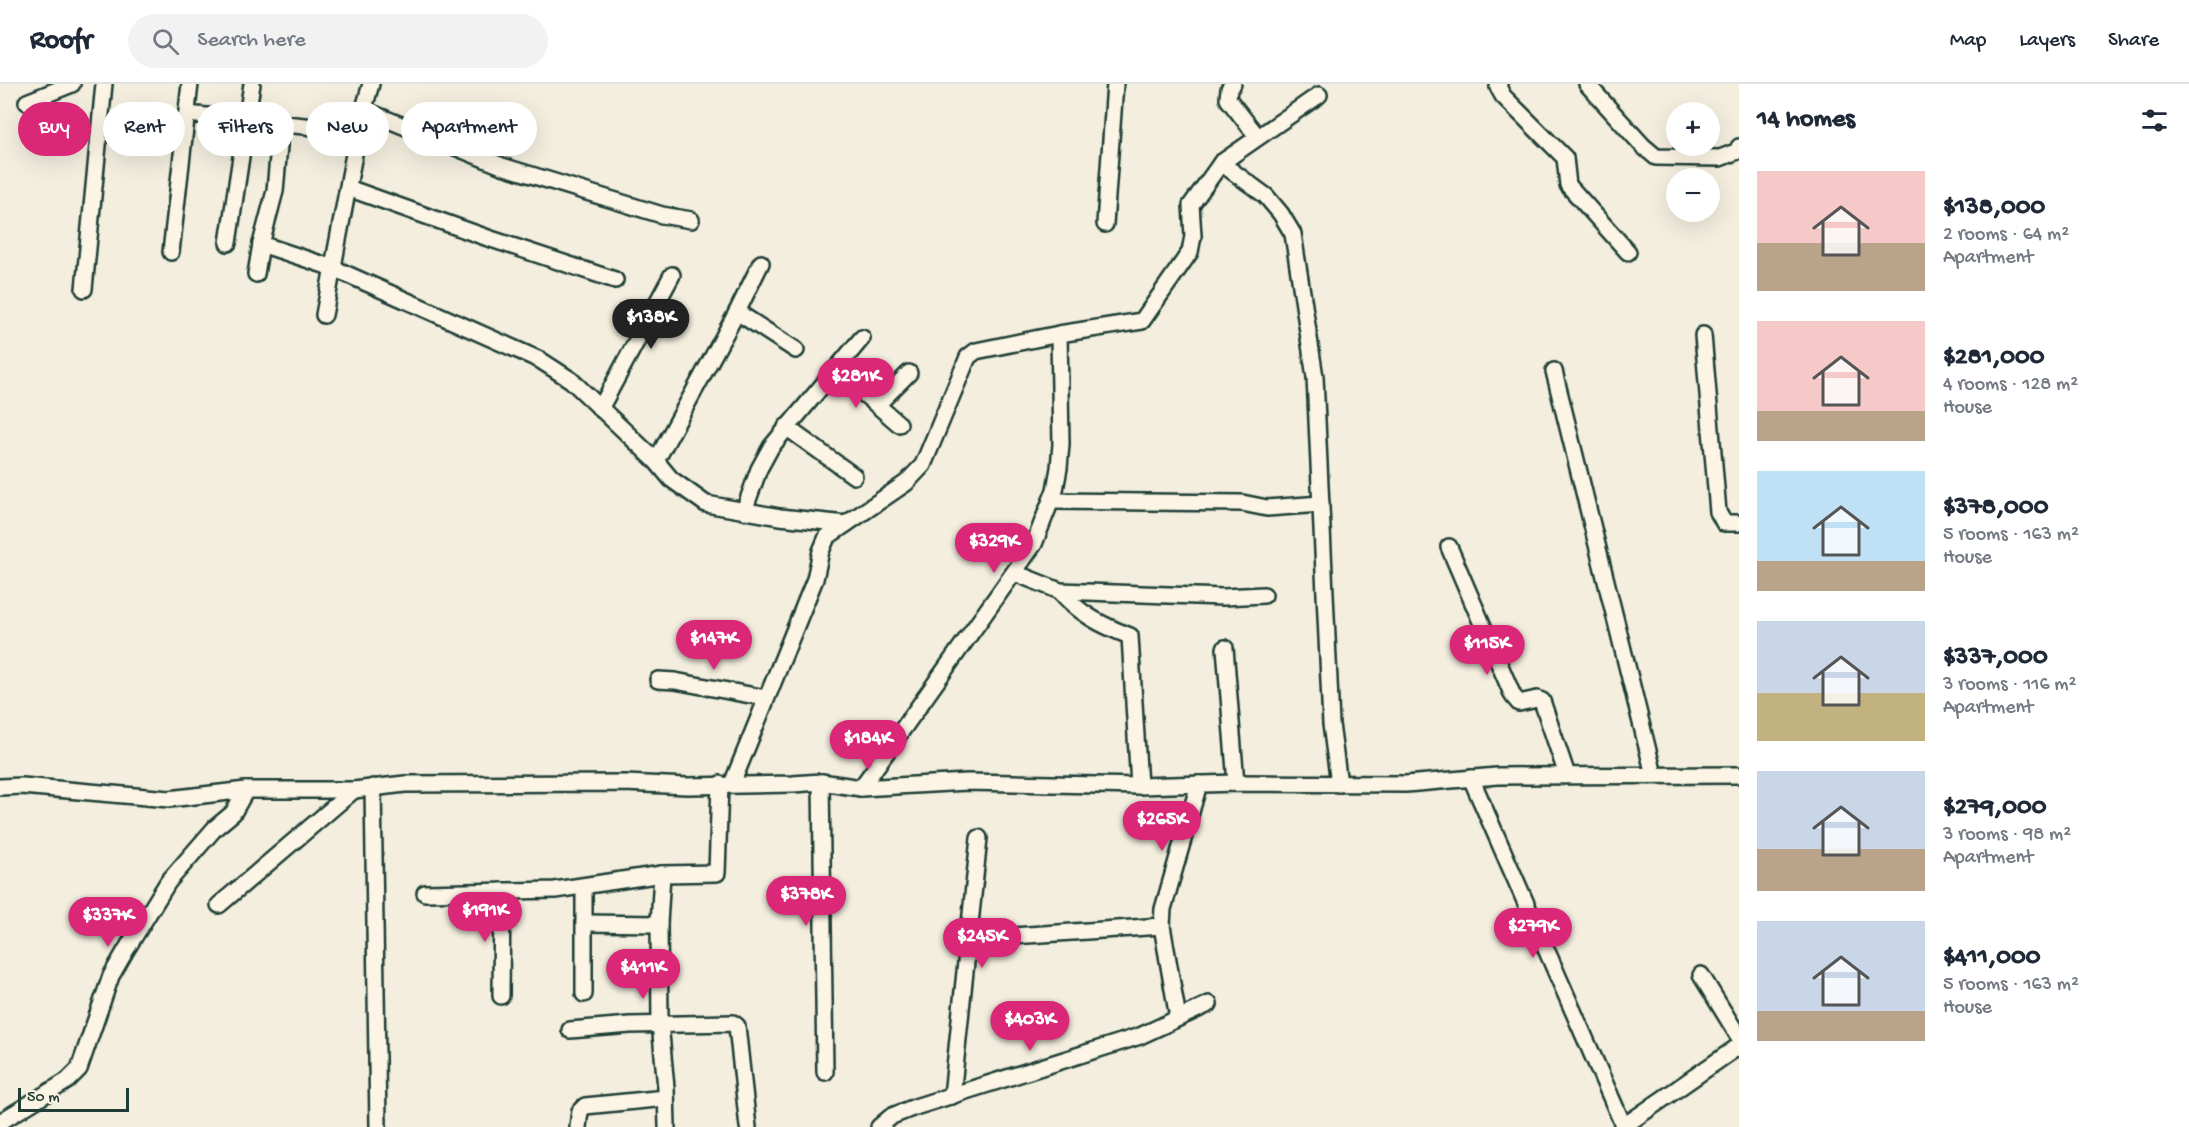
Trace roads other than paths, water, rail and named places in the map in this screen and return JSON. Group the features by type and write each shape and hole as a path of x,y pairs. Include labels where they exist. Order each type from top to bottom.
{"street":[{"path":"27,102 72,84"},
{"path":"84,289 104,84"},
{"path":"171,252 190,84"},
{"path":"249,102 252,84"},
{"path":"366,102 371,84"},
{"path":"1106,224 1115,84"},
{"path":"1233,84 1229,89 1228,99 1257,136"},
{"path":"1499,84 1498,87 1503,96 1564,158 1568,185 1628,252"},
{"path":"1587,84 1643,146 1656,157 1720,158 1738,150 1739,147"},
{"path":"424,893 584,887 601,882 662,874 717,873 726,784 766,698 815,579 821,551 827,537 906,483 923,465 968,357 976,351 1059,334 1142,321 1190,252 1193,236 1191,205 1221,163 1318,95"},
{"path":"187,114 197,115"},
{"path":"389,120 502,166 662,215 690,220"},
{"path":"228,243 241,156"},
{"path":"256,274 261,244 275,191 278,156"},
{"path":"324,315 355,156"},
{"path":"1221,163 1266,196 1281,214 1293,234 1316,377 1331,724 1339,784"},
{"path":"348,188 615,280"},
{"path":"261,244 333,268 540,360 571,380 656,461 671,479 706,504 846,524"},
{"path":"656,461 761,263"},
{"path":"600,409 672,275"},
{"path":"737,312 796,350"},
{"path":"861,788 1034,544 1055,490 1061,444 1059,334"},
{"path":"1702,335 1718,512 1724,523 1739,523"},
{"path":"744,511 759,469 771,447 862,338"},
{"path":"835,369 899,424"},
{"path":"1554,371 1654,775"},
{"path":"877,405 909,373"},
{"path":"786,427 854,476"},
{"path":"1051,501 1242,503 1267,508 1321,504"},
{"path":"1449,547 1514,696 1519,703 1537,699 1542,701 1567,776"},
{"path":"1015,573 1060,591 1223,597 1264,595"},
{"path":"1060,591 1069,602 1088,617 1130,636 1139,786"},
{"path":"1225,648 1236,783"},
{"path":"658,680 766,698"},
{"path":"0,787 22,786 168,799 246,790 354,790 405,784 625,783 687,786 821,782 861,788 994,782 1139,786 1236,783 1406,784 1497,776 1739,775"},
{"path":"1471,778 1624,1126 1736,1054"},
{"path":"821,782 825,1072"},
{"path":"1178,1018 1162,926 1163,909 1199,784"},
{"path":"373,788 378,1127"},
{"path":"0,1122 67,1081 79,1069 111,976 126,950 168,882 215,828 233,813 246,790"},
{"path":"219,905 354,790"},
{"path":"952,1096 979,838"},
{"path":"662,874 659,924 660,1023 667,1127"},
{"path":"584,887 584,994"},
{"path":"501,996 502,891"},
{"path":"584,923 659,924"},
{"path":"968,939 1162,926"},
{"path":"1701,975 1739,1037"},
{"path":"879,1127 892,1116 1140,1036 1209,1004"},
{"path":"570,1030 660,1023 733,1023 737,1026 748,1127"},
{"path":"578,1127 580,1111 585,1106 666,1098"}]}
